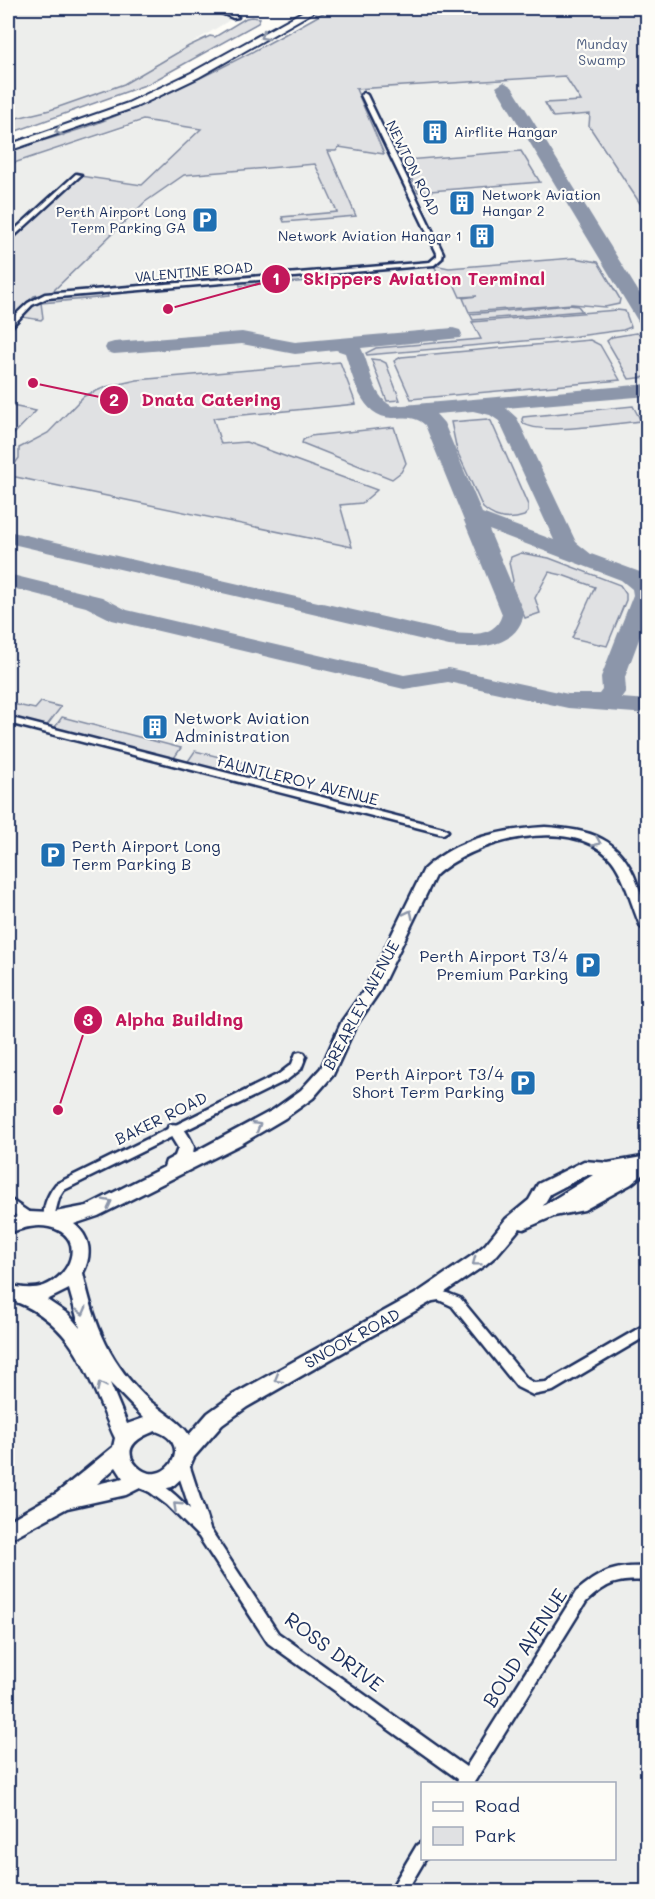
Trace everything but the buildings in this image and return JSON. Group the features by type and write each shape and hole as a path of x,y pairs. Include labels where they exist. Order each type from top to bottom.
{"highway":[{"path":"243,35 295,8"},
{"path":"8,148 132,105 195,75 315,8"},
{"path":"8,136 116,100 172,73"}],"main road":[{"name":"BREARLEY AVENUE","path":"29,1218 51,1219 81,1215 235,1139 279,1114 307,1094 320,1081 331,1063 348,1025 371,992 429,873 438,863 497,837 531,831 585,837 606,846 617,856 643,917"},
{"path":"140,1187 154,1175 178,1163 184,1156 186,1147 184,1141 175,1130"},
{"path":"530,1214 578,1206 638,1169"},
{"name":"SNOOK ROAD","path":"184,1459 215,1419 240,1401 423,1298 479,1260 530,1214 604,1170 638,1169"},
{"path":"8,1226 29,1218"},
{"path":"11,1293 36,1296 64,1284 74,1273 80,1260 80,1244 70,1228 51,1219"},
{"path":"64,1499 142,1481 168,1478 184,1459 183,1439 178,1433 165,1425 123,1387 106,1366 86,1323 74,1273"},
{"path":"11,1293 46,1307 67,1324 90,1363 123,1446 124,1468 142,1481"},
{"path":"8,1531 64,1499 123,1446 139,1427 165,1425"}],"street":[{"path":"213,8 235,17"},
{"name":"NEWTON ROAD","path":"364,94 440,253"},
{"path":"8,239 78,175"},
{"name":"VALENTINE ROAD","path":"8,325 36,300 50,296 432,264 440,257 440,253"},
{"name":"FAUNTLEROY AVENUE","path":"8,720 443,831"},
{"name":"BAKER ROAD","path":"51,1219 56,1191 284,1077 297,1066 300,1056"},
{"path":"8,1203 29,1218"},
{"path":"423,1298 439,1294 456,1302 522,1383 533,1389 548,1387 648,1328"},
{"name":"ROSS DRIVE","path":"184,1459 204,1533"},
{"name":"ROSS DRIVE","path":"142,1481 172,1501 204,1533 273,1638 466,1780"},
{"name":"BOUD AVENUE","path":"466,1780 581,1597 600,1580 624,1572 648,1574"},
{"path":"397,1892 421,1853"}],"shaded area":[{"path":"8,8 255,8 235,17 124,84 50,110 8,120"},
{"path":"576,70 647,175 647,1891 8,1891 8,165 146,121 181,98"}],"green space":[{"name":"Munday Swamp","path":"332,8 647,8 647,214 589,126 590,114 553,117 545,103 581,101 565,76 356,89 384,154 339,147 336,151 328,151 356,216 284,222 282,217 337,212 315,164 184,175 145,202 52,292 34,296 8,321 8,244 80,176 142,185 201,129 143,120 8,165 8,151 84,128 156,99 245,56"},
{"path":"251,17 260,18 258,23 148,84 8,134 8,120 50,110 124,84 189,46 210,36 215,37"},
{"path":"521,151 540,182 418,192 399,153 402,152 406,160"},
{"path":"574,258 598,262 620,299 619,304 605,307 572,304 469,312 463,298 477,296 460,297 450,275 439,276 434,265 449,268"},
{"path":"341,273 343,278 286,283 287,290 282,290 279,282 240,286 239,282"},
{"path":"107,292 108,297 41,303 43,318 41,320 22,317 38,302 46,298"},
{"path":"578,306 582,311 473,320 470,314"},
{"path":"625,311 631,327 570,337 367,355 366,353 376,348 481,339 472,322"},
{"path":"641,334 647,345 647,377 629,379 607,341 612,337"},
{"path":"590,340 600,345 620,380 411,399 394,361 401,357"},
{"path":"371,359 386,363 400,400 387,401"},
{"path":"340,362 356,404 213,418 221,444 246,442 377,490 362,503 340,505 352,547 11,476 8,473 19,458 19,448 48,433 84,396 106,387 137,380"},
{"path":"633,406 641,421 561,429 531,427 523,423 522,419 523,417"},
{"path":"8,407 36,411 12,436 8,437"},
{"path":"487,419 491,421 528,505 528,512 524,516 502,518 492,515 483,508 457,451 451,422"},
{"path":"394,427 406,463 401,472 392,479 302,443 310,436"},
{"path":"521,553 549,558 620,585 626,594 626,600 607,646 572,638 595,587 562,575 549,572 535,598 540,613 525,618 511,585 513,581 509,563 511,557"},
{"path":"41,702 61,707 45,728 8,717 8,703 35,709"},
{"path":"62,717 181,748 172,761 53,730"},
{"path":"195,751 244,763 234,779 184,767"}],"taxiway":[{"path":"504,87 648,323"},
{"path":"338,344 453,334"},
{"path":"114,348 242,338 295,348 338,344"},
{"path":"338,344 353,350 370,395 375,403 390,412 648,390"},
{"path":"478,406 497,411 507,418 567,545 583,558"},
{"path":"8,537 449,639 468,641 497,636 511,624 513,614 434,423 427,416 409,412"},
{"path":"473,517 648,583"},
{"path":"591,703 607,700 614,691 613,677 644,595 642,587 629,576"},
{"path":"8,581 94,602 120,615 404,682 448,675 568,701 591,703"},
{"path":"591,703 648,707"}],"place":[{"name":"Airflite Hangar","path":"435,132"},
{"name":"Network Aviation Hangar 2","path":"462,203"},
{"name":"Perth Airport Long Term Parking GA","path":"205,220"},
{"name":"Network Aviation Hangar 1","path":"482,236"},
{"name":"Skippers Aviation Terminal","path":"168,309"},
{"name":"Dnata Catering","path":"33,383"},
{"name":"Network Aviation Administration","path":"155,727"},
{"name":"Perth Airport Long Term Parking B","path":"53,855"},
{"name":"Perth Airport T3/4 Premium Parking","path":"588,965"},
{"name":"Perth Airport T3/4 Short Term Parking","path":"523,1083"},
{"name":"Alpha Building","path":"58,1110"}]}
